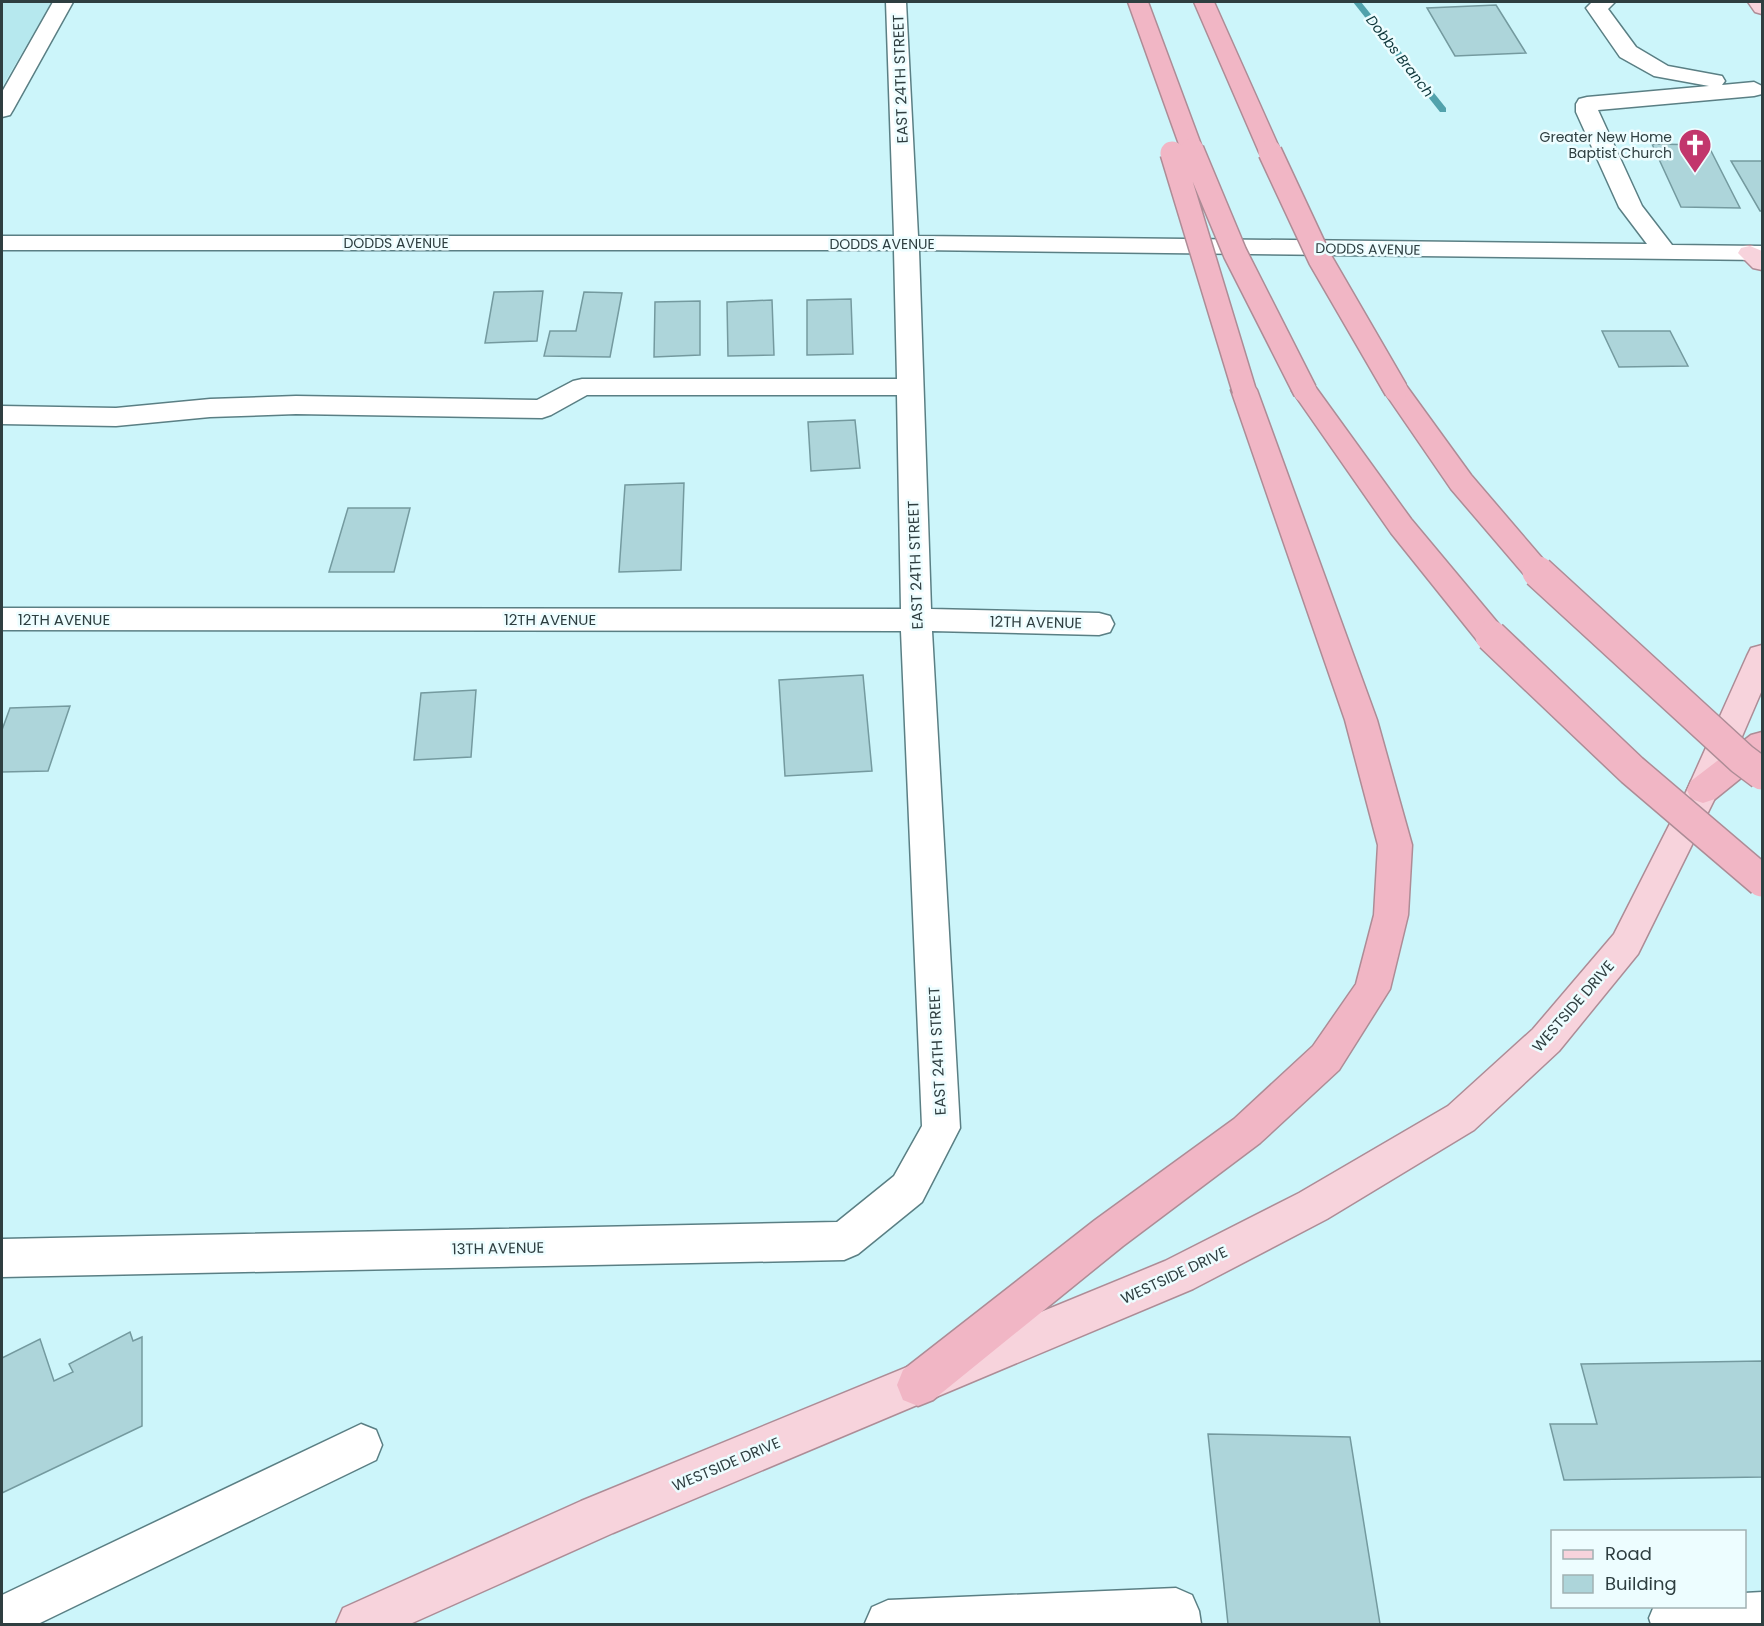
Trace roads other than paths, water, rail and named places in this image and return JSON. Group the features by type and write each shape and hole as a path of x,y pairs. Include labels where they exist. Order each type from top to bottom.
{"highway":[{"path":"1207,7 1270,152 1320,259 1396,390 1461,482 1538,572 1742,759 1762,774"},
{"path":"918,1385 1109,1233 1247,1131 1326,1058 1372,989 1391,915 1395,845 1361,720 1244,390 1160,64 1140,8"},
{"path":"1182,152 1305,391 1401,526 1491,636 1632,770 1762,881"},
{"path":"1703,790 1762,744"}],"main road":[{"path":"1758,2 1762,8"},
{"name":"WESTSIDE DRIVE","path":"359,1624 597,1517 1179,1275 1313,1206 1461,1118 1546,1040 1626,944 1703,790 1762,656"}],"street":[{"path":"2,110 63,2"},
{"name":"EAST 24TH STREET","path":"896,2 906,243 916,620 941,1128"},
{"path":"1605,2 1596,8 1628,52 1662,71 1758,90"},
{"path":"1665,252 1631,207 1587,112 1587,104 1758,90"},
{"name":"DODDS AVENUE","path":"2,243 906,243 1665,252 1758,256"},
{"path":"2,414 116,417 210,408 296,405 542,409 582,387 910,387"},
{"name":"12TH AVENUE","path":"2,619 916,620 1099,624"},
{"name":"13TH AVENUE","path":"2,1258 844,1241 908,1189 941,1128"},
{"path":"2,1617 360,1445"},
{"path":"888,1623 1176,1611 1178,1624"},
{"path":"1674,1624 1672,1618 1762,1615"}],"waterway":[{"name":"Dobbs Branch","path":"1357,2 1443,110"}],"place":[{"name":"Greater New Home Baptist Church","path":"1695,174"}]}
